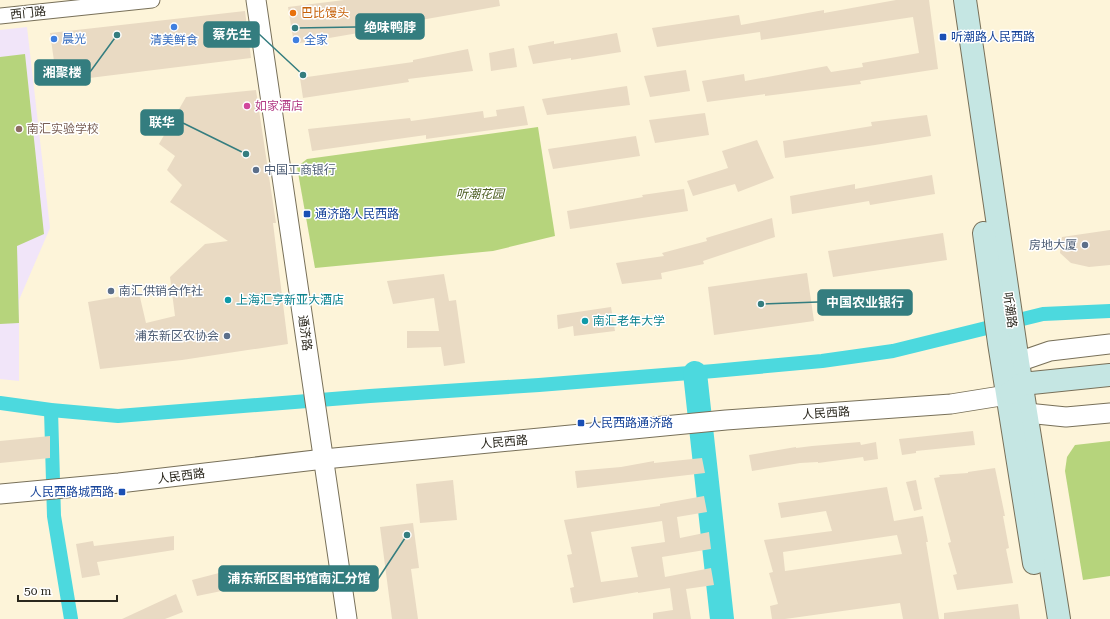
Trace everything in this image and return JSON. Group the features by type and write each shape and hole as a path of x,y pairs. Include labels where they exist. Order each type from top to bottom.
{"main road":[{"name":"听潮路","path":"950,0 1006,332 1020,398 1059,619"},
{"name":"听潮路","path":"965,0 1002,308"},
{"name":"听潮路","path":"1006,332 1018,362 1020,398 1043,619"},
{"name":"人民西路","path":"1020,398 1110,375"},
{"name":"人民西路","path":"1020,398 1110,390"}],"street":[{"name":"西门路","path":"0,16 152,0"},
{"name":"通济路","path":"256,0 347,619"},
{"path":"1018,362 1050,351 1110,344"},
{"name":"人民西路","path":"0,494 324,459 668,427 725,420 1020,398 1066,417 1110,413"}],"shaded area":[{"name":"南汇实验学校","path":"27,27 50,228 19,300 19,381 0,379 0,30"}],"green space":[{"name":"南汇实验学校","path":"25,54 44,234 17,246 19,323 0,324 0,57"},
{"name":"听潮花园","path":"538,127 555,236 493,251 315,268 297,167 307,159"},
{"path":"1110,441 1110,576 1083,580 1065,471 1067,457 1075,445"}],"building":[{"path":"344,0 499,0 500,6 294,44 288,7"},
{"path":"896,0 929,0 938,69 860,81 861,84 765,96 765,94 707,102 702,81 744,74 745,81 827,66 831,72 863,67 862,63 919,53 913,17 761,40 760,32 657,47 652,28 739,15 741,25 824,10 824,13"},
{"path":"245,11 251,58 57,82 50,33"},
{"path":"617,33 621,52 571,60 571,58 533,64 528,46 554,41 554,44"},
{"path":"514,48 517,67 491,71 489,53"},
{"path":"468,49 473,71 408,79 409,82 303,98 300,78 413,62 413,60"},
{"path":"686,70 690,91 650,97 644,76"},
{"path":"627,86 630,105 547,115 542,99"},
{"path":"256,90 276,223 273,223 288,344 182,360 100,369 88,302 139,293 146,323 175,316 170,277 205,244 228,241 170,202 182,185 167,170 175,156 159,144 186,97"},
{"path":"524,106 528,125 426,139 426,135 312,151 308,129 410,118 411,121 483,111 484,118 497,116 496,110"},
{"path":"705,113 709,135 655,143 649,120"},
{"path":"927,115 931,136 785,158 783,141 872,126 871,122"},
{"path":"636,136 640,156 553,169 548,149"},
{"path":"757,140 774,178 738,192 735,184 693,196 687,181 728,168 722,151"},
{"path":"932,175 935,194 870,205 869,201 792,214 790,196 855,184 855,189"},
{"path":"684,189 688,211 570,229 567,211 643,197 642,195"},
{"path":"772,218 775,237 703,261 704,264 661,273 662,279 622,284 616,263 664,256 662,253 707,241 706,238"},
{"name":"房地大厦","path":"1110,230 1110,265 1089,267 1071,263 1060,253 1062,237"},
{"path":"943,233 947,260 833,277 828,251"},
{"path":"807,273 814,321 714,335 708,287"},
{"path":"444,274 449,301 456,300 465,363 444,366 441,347 407,348 407,331 439,331 434,298 393,304 387,281"},
{"name":"南汇老年大学","path":"611,307 615,331 574,336 573,326 558,329 557,315"},
{"path":"973,431 975,445 916,451 916,453 902,455 899,439"},
{"path":"50,436 50,458 0,463 0,441"},
{"path":"860,442 861,445 876,442 878,459 864,461 863,457 818,463 800,463 752,471 749,455 796,447"},
{"path":"702,458 705,473 577,488 575,471 621,467 654,461 654,463"},
{"path":"995,468 1005,516 1003,516 1009,548 1006,549 1013,583 957,590 953,575 957,574 948,543 951,542 934,478 940,477 939,475 968,473"},
{"path":"453,480 457,520 420,523 416,484"},
{"path":"916,480 922,509 914,511 906,482"},
{"path":"887,487 894,521 923,516 939,619 903,619 900,603 785,619 772,619 770,606 778,604 769,573 773,572 764,540 832,531 826,511 781,518 778,503","holes":["897,535 902,554 785,571 783,552"]},
{"path":"704,496 707,512 677,517 680,538 709,532 711,549 662,557 665,577 711,568 714,585 686,589 691,619 653,619 653,613 673,610 670,588 573,603 570,588 574,587 567,555 572,554 564,520 660,506 660,504","holes":["662,521 665,542 631,547 638,577 601,582 591,532"]},
{"path":"413,523 419,568 411,569 418,619 392,619 380,527"},
{"path":"174,536 174,550 97,562 100,575 82,578 76,544 93,541 94,546"},
{"path":"246,566 246,586 197,596 192,580"},
{"path":"176,594 183,612 165,619 122,619"},
{"path":"1018,604 1020,619 944,619 944,613"}],"waterway":[{"path":"0,403 51,410 118,416 714,371 822,361 893,351 1043,314 1110,311"},
{"path":"695,373 722,619"},
{"path":"51,410 54,516 71,619"}],"place":[{"name":"巴比馒头","path":"293,13"},
{"name":"清美鲜食","path":"174,27"},
{"name":"绝味鸭脖","path":"295,28"},
{"name":"湘聚楼","path":"117,35"},
{"name":"听潮路人民西路","path":"943,37"},
{"name":"晨光","path":"54,39"},
{"name":"全家","path":"296,40"},
{"name":"蔡先生","path":"303,75"},
{"name":"如家酒店","path":"247,106"},
{"name":"南汇实验学校","path":"19,129"},
{"name":"联华","path":"246,154"},
{"name":"中国工商银行","path":"256,170"},
{"name":"通济路人民西路","path":"307,214"},
{"name":"房地大厦","path":"1085,245"},
{"name":"南汇供销合作社","path":"111,291"},
{"name":"上海汇亨新亚大酒店","path":"228,300"},
{"name":"中国农业银行","path":"761,304"},
{"name":"南汇老年大学","path":"585,321"},
{"name":"浦东新区农协会","path":"227,336"},
{"name":"人民西路通济路","path":"581,423"},
{"name":"人民西路城西路","path":"122,492"},
{"name":"浦东新区图书馆南汇分馆","path":"407,535"}]}
